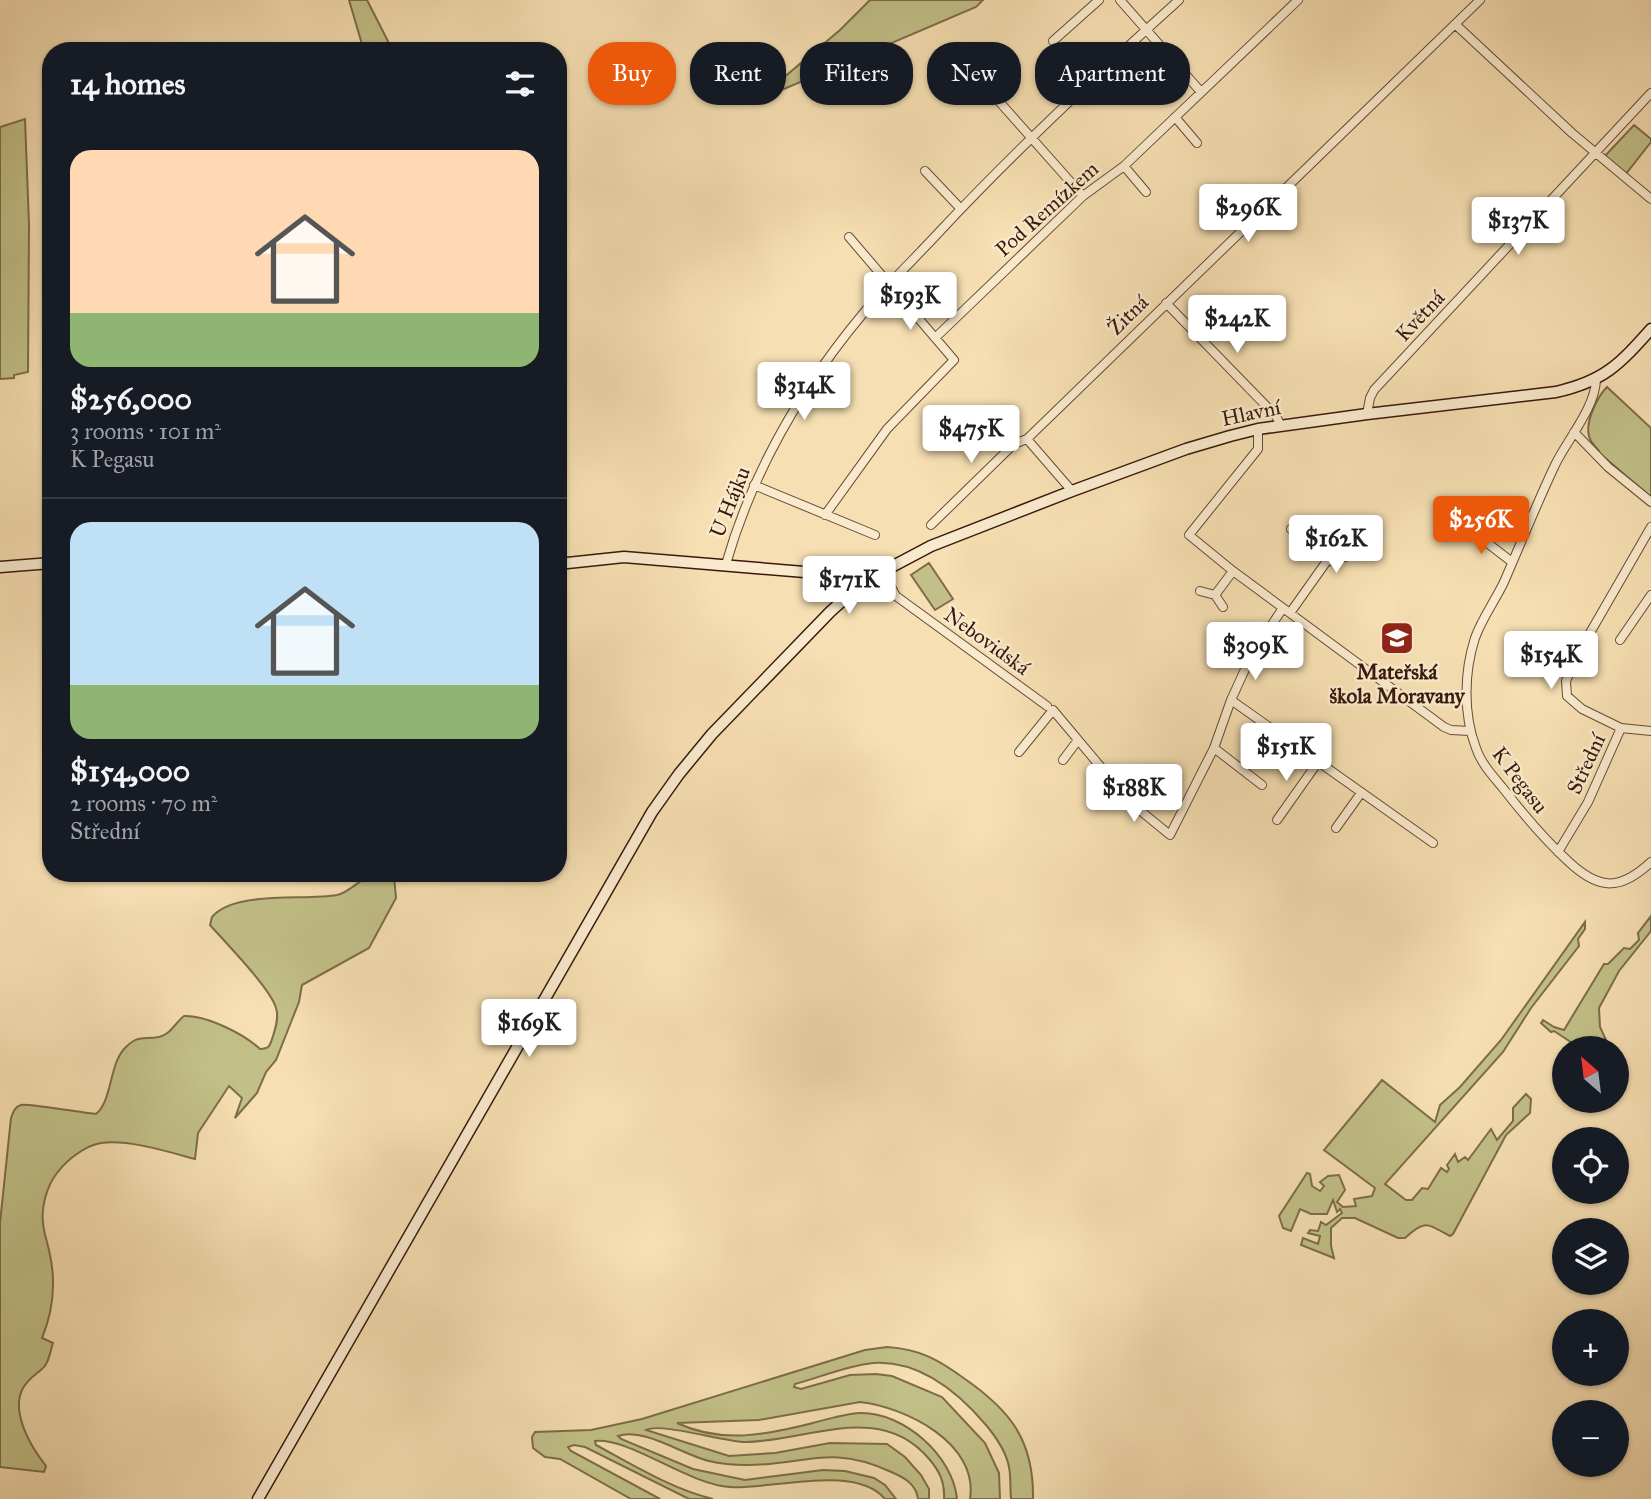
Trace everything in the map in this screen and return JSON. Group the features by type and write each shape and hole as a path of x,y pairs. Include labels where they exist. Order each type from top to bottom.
{"street":[{"path":"1053,41 1099,0"},
{"path":"1120,0 1201,92"},
{"name":"U Hájku","path":"726,564 754,485 778,439 819,371 866,311 1032,137 1179,0"},
{"name":"Pod Remízkem","path":"934,338 1083,196 1124,166 1298,0"},
{"name":"Žitná","path":"930,525 1014,444 1027,439 1480,0"},
{"path":"1455,24 1595,153 1651,199"},
{"name":"Květná","path":"1367,414 1374,390 1651,93"},
{"path":"1002,105 1083,196"},
{"path":"1175,117 1197,143"},
{"name":"Pod Remízkem","path":"1124,166 1146,192"},
{"path":"925,171 961,209"},
{"path":"825,515 887,429 954,360 849,237"},
{"path":"1166,303 1276,416 1280,426"},
{"name":"Hlavní","path":"258,1499 652,812 712,734 830,612 863,582 931,545 1186,449 1258,429 1556,393 1596,380 1623,360 1651,329"},
{"name":"K Pegasu","path":"1596,380 1591,400 1556,463 1497,597 1481,624 1473,648 1467,707 1470,731 1485,766 1524,816 1578,870 1614,885 1631,879 1651,862"},
{"path":"1258,429 1258,449 1189,535 1233,571 1444,727 1470,731"},
{"path":"1574,432 1608,467 1651,502"},
{"path":"1027,439 1072,491"},
{"path":"754,485 875,535"},
{"name":"Střední","path":"1559,852 1588,802 1621,728 1575,704 1567,696 1565,686 1579,652 1651,527"},
{"path":"1291,528 1332,561 1351,555"},
{"path":"1468,528 1512,562"},
{"path":"567,563 624,557 853,576 863,582"},
{"path":"1019,752 1053,710 1131,803 1170,835 1214,748 1231,700 1252,654 1329,558"},
{"path":"0,567 42,564"},
{"name":"Nebovidská","path":"882,571 896,596 1047,706"},
{"path":"1215,595 1233,571"},
{"path":"1200,591 1215,595 1223,607"},
{"path":"1620,640 1651,595"},
{"path":"1231,700 1433,843"},
{"path":"1621,728 1651,731"},
{"path":"1063,760 1078,740"},
{"path":"1214,748 1262,785"},
{"path":"1278,820 1318,762"},
{"path":"1131,803 1148,784"},
{"path":"1336,828 1361,793"}],"shaded area":[{"path":"349,0 367,0 388,42 361,42"},
{"path":"870,0 983,0 976,7 894,42 826,42"},
{"path":"800,64 800,82 786,88 786,76"},
{"path":"25,119 29,225 28,372 14,375 14,378 0,379 0,127"},
{"path":"1634,125 1651,139 1651,142 1625,175 1604,157"},
{"path":"1607,387 1651,428 1651,497 1598,452 1590,438 1590,417"},
{"path":"929,563 953,599 935,610 911,575"},
{"path":"360,882 395,882 396,898 369,948 302,985 299,1002 276,1060 266,1072 257,1093 235,1118 242,1098 229,1086 198,1133 195,1159 136,1144 101,1143 76,1154 53,1178 43,1210 53,1286 49,1318 42,1338 53,1343 46,1364 23,1388 19,1408 24,1429 46,1466 44,1472 0,1467 0,1223 14,1110 25,1105 96,1114 105,1101 116,1064 124,1049 137,1039 163,1036 184,1016 213,1022 235,1032 260,1049 268,1047 276,1026 276,1008 257,978 210,925 212,917 236,903 271,898 323,897 347,891"},
{"path":"1651,916 1651,931 1619,971 1599,1008 1600,1027 1604,1036 1562,1036 1551,1032 1541,1023 1543,1020 1564,1030 1604,964 1608,964 1624,948 1630,949 1639,940 1638,933"},
{"path":"1585,922 1585,929 1578,939 1579,946 1531,1008 1503,1052 1385,1184 1406,1200 1412,1200 1422,1188 1428,1189 1441,1168 1447,1172 1447,1165 1455,1154 1458,1162 1465,1157 1468,1160 1491,1129 1497,1140 1513,1121 1513,1108 1526,1094 1531,1099 1530,1113 1506,1135 1453,1234 1450,1236 1426,1225 1417,1228 1405,1238 1398,1238 1355,1218 1342,1218 1331,1228 1334,1258 1301,1245 1303,1238 1318,1244 1320,1236 1308,1233 1310,1230 1318,1231 1321,1222 1326,1225 1342,1213 1340,1209 1337,1212 1333,1200 1327,1214 1311,1214 1300,1209 1291,1231 1283,1228 1279,1216 1307,1173 1310,1174 1312,1186 1320,1191 1324,1186 1320,1182 1328,1176 1339,1175 1345,1190 1337,1202 1343,1207 1356,1206 1354,1199 1372,1196 1375,1188 1324,1150 1382,1080 1435,1122 1440,1105 1460,1087 1501,1040"},
{"path":"887,1347 909,1350 938,1361 995,1403 1017,1429 1024,1444 1029,1460 1033,1499 1011,1499 1009,1467 1003,1450 986,1425 963,1401 936,1380 890,1363 853,1367 795,1384 794,1387 801,1389 850,1375 876,1374 892,1376 942,1397 985,1443 999,1473 1000,1499 970,1499 970,1479 963,1461 951,1445 935,1431 897,1411 860,1402 759,1420 677,1423 711,1434 744,1435 778,1431 848,1414 877,1415 909,1428 924,1440 946,1467 957,1499 944,1499 943,1483 937,1469 911,1442 889,1432 867,1428 843,1428 746,1442 664,1428 646,1430 729,1456 775,1453 830,1443 887,1444 905,1457 921,1475 929,1489 929,1499 918,1499 912,1485 899,1476 868,1463 850,1459 833,1457 767,1464 728,1464 699,1458 640,1435 618,1436 693,1469 745,1480 823,1470 845,1471 874,1478 885,1485 896,1499 885,1499 872,1488 854,1482 834,1480 747,1487 714,1484 625,1446 595,1441 596,1445 653,1476 713,1499 689,1499 585,1447 568,1447 660,1499 631,1499 560,1459 545,1457 533,1448 532,1437 535,1432 591,1430 642,1419 865,1350"}],"place":[{"name":"Mateřská škola Moravany","path":"1397,638"}]}
